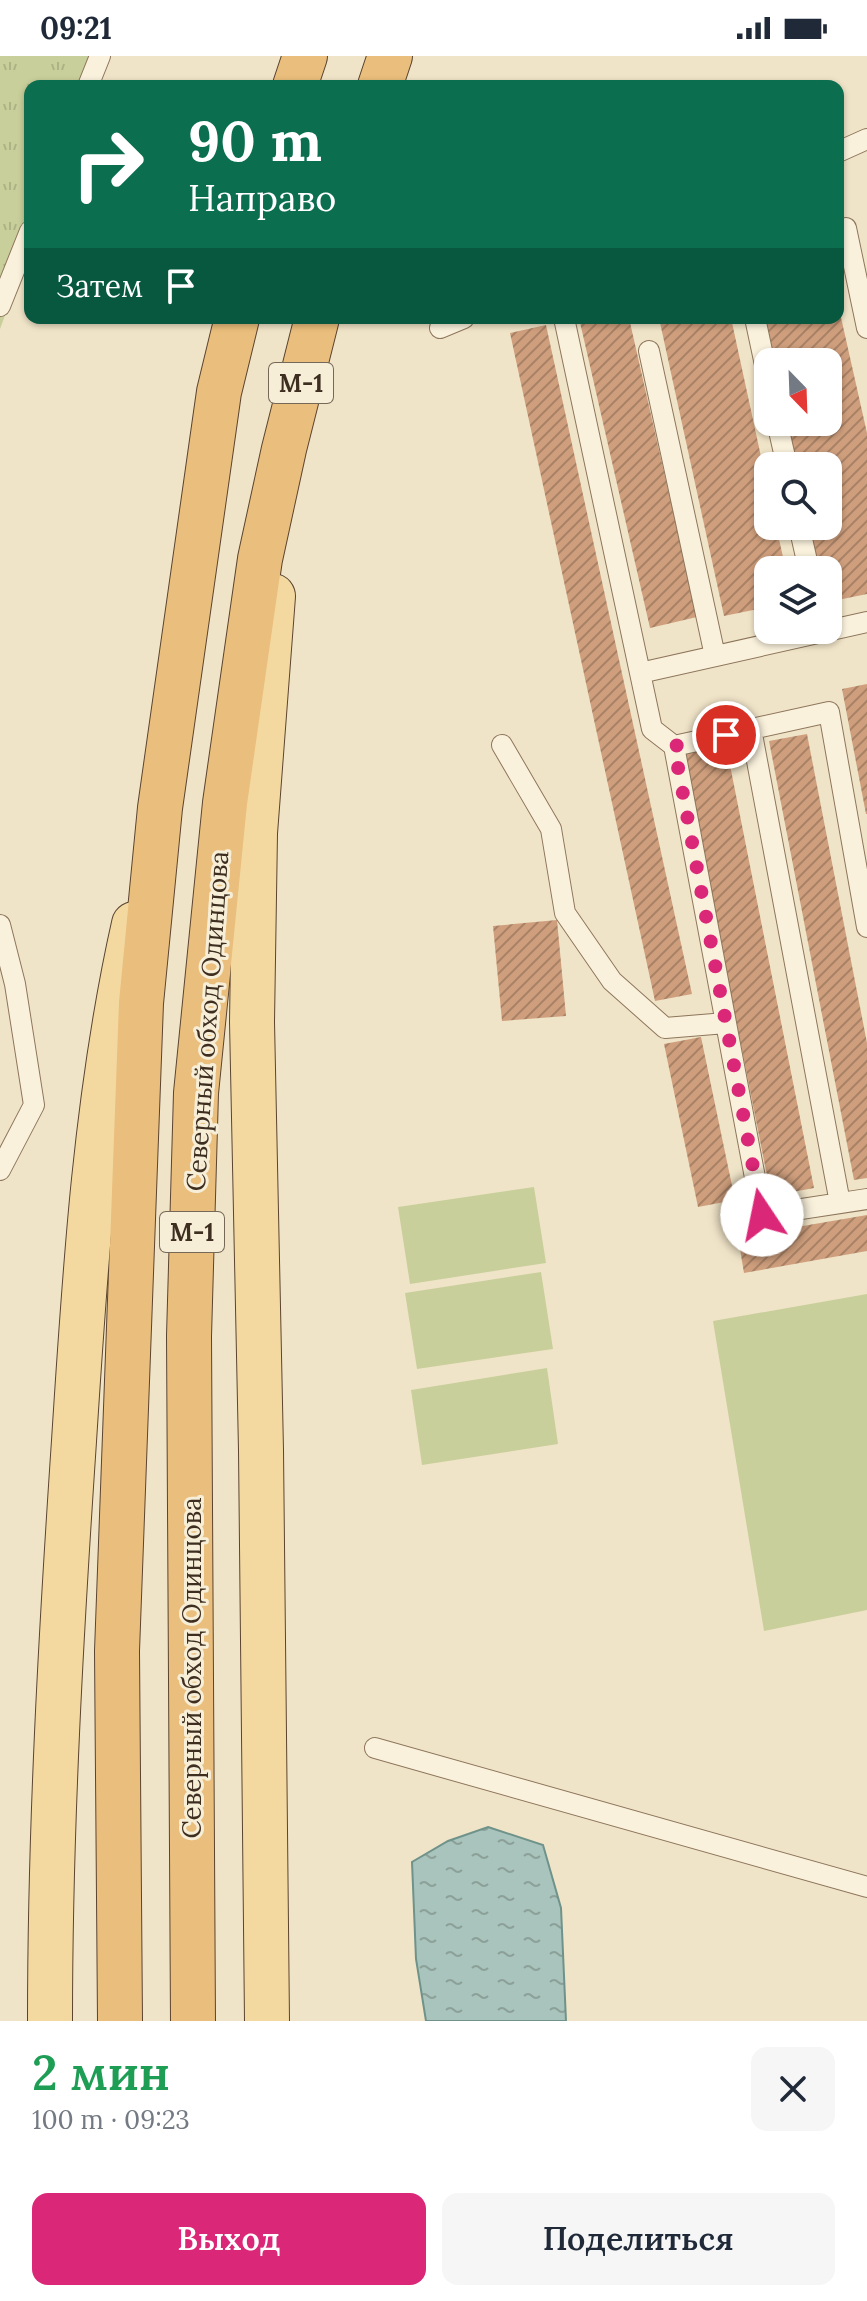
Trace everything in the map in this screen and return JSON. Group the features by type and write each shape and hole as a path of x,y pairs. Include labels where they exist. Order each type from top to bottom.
{"highway":[{"path":"297,80 305,56"},
{"path":"382,80 390,56"},
{"name":"М-1","path":"120,2021 117,1651 141,1003 160,808 219,392 236,324"},
{"name":"Северный обход Одинцова","path":"193,2021 189,1336 196,1093 225,803 260,559 315,324"}],"main road":[{"path":"267,2021 252,1022 255,833 284,449"},
{"path":"50,2021 61,1637 88,1229 121,984 160,808"}],"lane":[{"path":"90,80 100,56"},
{"path":"844,149 867,139"},
{"path":"846,228 867,328"},
{"path":"0,306 24,246"},
{"path":"440,328 450,324"},
{"path":"565,324 652,729 674,746 762,1215 867,1199"},
{"path":"756,324 761,348"},
{"path":"649,351 715,656"},
{"path":"842,627 867,622"},
{"path":"640,673 766,644"},
{"path":"674,746 829,712 867,927"},
{"path":"751,729 840,1203"},
{"path":"502,745 551,829 565,913 612,981 665,1028 726,1023"},
{"path":"0,925 15,984 34,1105 0,1170"},
{"path":"375,1748 867,1887"}],"green space":[{"path":"0,56 102,56 92,80 24,80 24,264 0,329"},
{"path":"534,1187 546,1263 410,1284 398,1207"},
{"path":"541,1272 553,1349 417,1369 405,1293"},
{"path":"867,1294 867,1610 764,1631 713,1321"},
{"path":"547,1368 558,1444 422,1465 411,1390"}],"water":[{"path":"488,1827 543,1845 561,1908 566,2021 426,2021 416,1959 412,1862 448,1841"}],"building":[{"path":"580,324 630,324 697,617 650,628"},
{"path":"660,324 732,324 754,436 760,452 754,452 754,540 779,540 783,556 754,556 754,610 724,616"},
{"path":"766,324 842,324 867,433 867,594 842,599 842,556 816,556 813,540 842,540 842,452 794,452 790,436 842,436 842,348 771,348"},
{"path":"546,325 692,994 655,1001 510,333"},
{"path":"867,684 867,814 866,814 842,689"},
{"path":"807,734 867,1043 867,1178 854,1180 769,741"},
{"path":"726,745 814,1188 771,1196 683,753"},
{"path":"557,920 566,1016 502,1021 493,926"},
{"path":"701,1037 735,1200 698,1207 664,1044"},
{"path":"867,1215 867,1251 744,1273 738,1237"}],"route":[{"path":"726,735 674,746 762,1215"}]}
